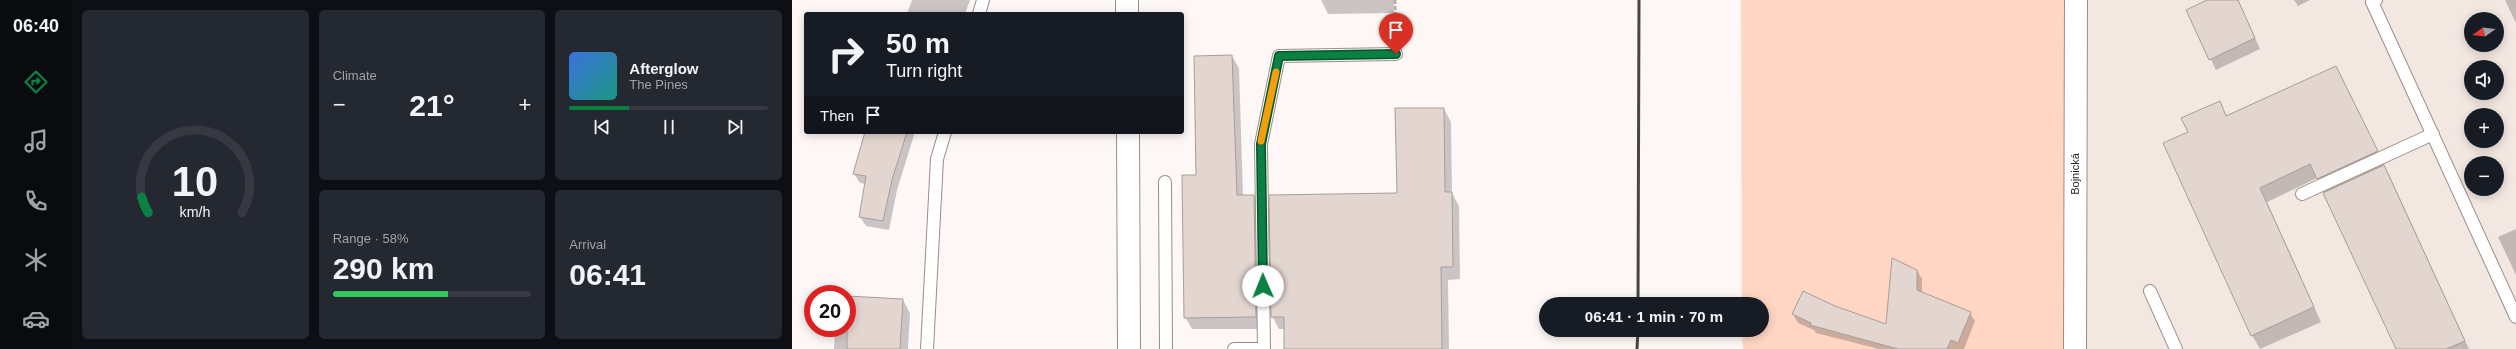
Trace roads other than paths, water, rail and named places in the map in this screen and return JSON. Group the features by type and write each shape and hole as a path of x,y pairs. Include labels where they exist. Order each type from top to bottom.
{"street":[{"path":"1127,0 1127,12"},
{"name":"Bojnická","path":"2075,349 2076,0"},
{"path":"1128,134 1129,349"}],"lane":[{"path":"980,12 983,0"},
{"path":"2376,0 2372,2 2516,317"},
{"path":"1234,349 1264,349 1261,144 1279,56 1396,54"},
{"path":"927,349 937,159 943,134"},
{"path":"2302,194 2433,134"},
{"path":"1164,182 1166,349"},
{"path":"2150,291 2176,349"}],"railway":[{"path":"1638,297 1639,0"},
{"path":"1637,349 1638,337"}]}
